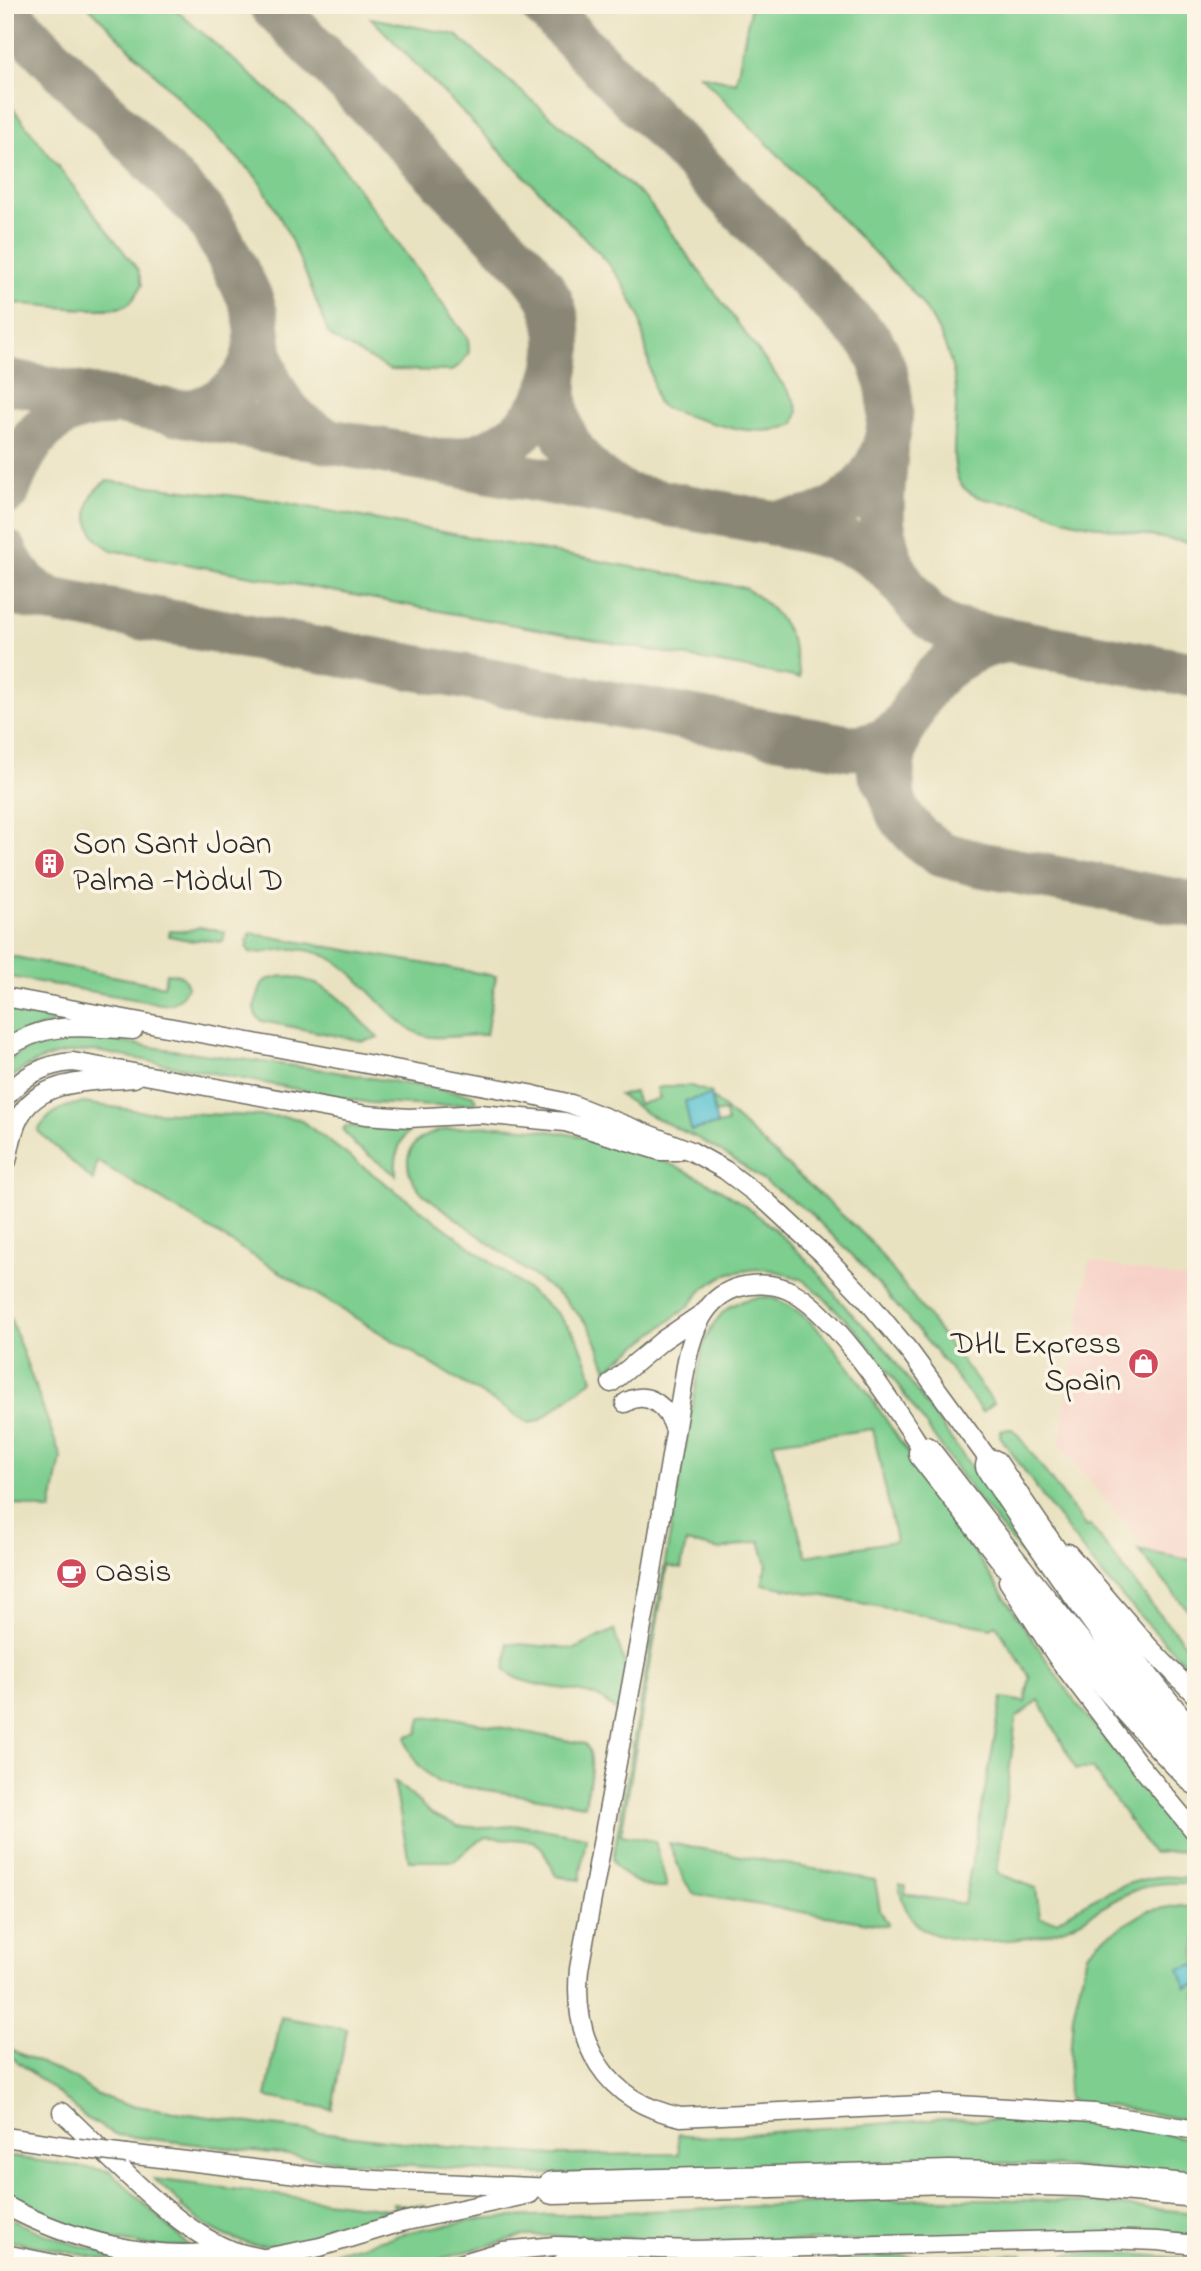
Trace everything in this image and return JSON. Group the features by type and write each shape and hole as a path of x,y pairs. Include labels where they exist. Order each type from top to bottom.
{"highway":[{"path":"925,1453 1075,1644 1146,1726 1196,1778"},
{"path":"992,1465 1062,1571 1136,1670 1196,1744"},
{"path":"553,2188 950,2177 1080,2180 1196,2190"}],"street":[{"path":"5,997 571,1104 691,1151 725,1170 767,1202 866,1299 910,1352 992,1465 1149,1647 1196,1696"},
{"path":"5,1049 48,1029 74,1026 224,1037"},
{"path":"5,1098 26,1077 38,1070 61,1062 85,1063 366,1115 409,1118 480,1114 565,1122 660,1152 691,1151"},
{"path":"7,1161 18,1120 30,1103 45,1091 67,1084 152,1076"},
{"path":"611,1383 729,1291 748,1285 774,1285 800,1296 827,1320 866,1368 925,1453 1057,1657 1138,1763 1196,1833"},
{"path":"703,1313 690,1342 650,1583 579,1969 581,2023 589,2048 601,2070 636,2102 650,2109 681,2117 941,2104 1094,2113 1196,2130"},
{"path":"625,1403 639,1397 654,1401 666,1411 675,1430"},
{"path":"62,2112 196,2232 229,2249 292,2266"},
{"path":"5,2137 331,2178 553,2188"},
{"path":"265,2258 320,2247 402,2222 553,2188"},
{"path":"5,2205 55,2229 110,2245 203,2254 229,2249"},
{"path":"453,2266 526,2248 585,2246 721,2249 1104,2239 1196,2245"},
{"path":"558,2266 585,2246"},
{"path":"5,2254 65,2266"},
{"path":"481,2257 503,2266"}],"shaded area":[{"path":"1089,1261 1196,1281 1196,1605 1059,1445"}],"green space":[{"path":"87,5 170,5 315,130 468,339 469,352 461,364 451,371 390,370 334,339 328,333 288,234 257,178"},
{"path":"751,5 1196,5 1196,544 1075,522 1029,506 986,499 963,487 955,468 954,374 946,347 926,310 909,288 700,75 736,83"},
{"path":"371,18 456,35 646,199 795,401 798,412 794,424 780,429 747,430 694,418 657,403 639,315 622,282 604,258"},
{"path":"5,98 138,270 142,285 125,306 86,309 5,302"},
{"path":"107,481 270,500 745,588 768,606 784,626 798,663 800,678 111,550 97,539 88,515 90,499"},
{"path":"200,927 225,932 223,941 193,941 169,936 170,930 187,931"},
{"path":"249,933 496,976 486,1035 432,1037 413,1031 336,961 300,949 251,953 247,949"},
{"path":"5,955 164,986 166,973 180,975 187,986 177,1000 170,1004 161,1004 5,976"},
{"path":"283,976 314,983 337,996 378,1038 363,1041 262,1021 256,1016 254,1008 262,984 266,980"},
{"path":"5,1009 54,1018 55,1022 5,1041"},
{"path":"73,1036 324,1070 472,1095 477,1101 436,1106 370,1103 96,1051 70,1052 46,1058 25,1068 5,1084 5,1063 13,1057 46,1041"},
{"path":"691,1086 712,1093 685,1101 691,1130 727,1123 725,1111 714,1113 712,1097 863,1234 994,1403 982,1412 948,1366 860,1263 809,1212 730,1157 649,1115 619,1095 634,1092 638,1104 660,1099 657,1088"},
{"path":"83,1103 147,1112 299,1119 557,1313 578,1339 593,1379 539,1421 529,1423 97,1161 93,1181 38,1131 46,1119 57,1111"},
{"path":"345,1126 409,1131 398,1151 396,1175 355,1145 343,1130"},
{"path":"498,1126 577,1136 652,1157 688,1172 722,1191 755,1213 785,1239 886,1349 1147,1710 975,1495 877,1356 855,1329 816,1290 801,1279 772,1270 756,1269 730,1273 719,1278 701,1291 689,1306 607,1369 588,1325 563,1298 422,1193 412,1178 408,1159 412,1147 420,1139 445,1130"},
{"path":"767,1297 783,1302 811,1323 836,1350 868,1393 1072,1698 1196,1853 1196,1867 1183,1851 1152,1853 1093,1769 1076,1769 1039,1700 1016,1718 997,1873 1036,1888 1040,1918 1057,1921 1104,1893 1143,1879 1166,1876 1196,1878 1196,1884 1164,1883 1141,1888 1067,1927 1027,1938 990,1941 954,1939 919,1926 907,1910 899,1884 906,1886 905,1894 964,1904 1002,1698 1025,1702 1030,1677 996,1625 991,1628 762,1584 767,1565 760,1541 720,1550 686,1542 681,1569 667,1566 621,1835 655,1841 667,1887 653,1887 636,1882 616,1866 613,1860 703,1346 713,1325 726,1310 754,1298","holes":["873,1429 896,1541 806,1556 773,1442"]},
{"path":"5,1304 61,1457 51,1511 5,1502"},
{"path":"1008,1429 1018,1435 1086,1527 1090,1525 1154,1608 1196,1656 1196,1676 1104,1577 1052,1510 1000,1436 1001,1431"},
{"path":"1138,1550 1196,1561 1196,1620"},
{"path":"614,1630 627,1671 620,1714 593,1695 534,1684 505,1670 507,1643 575,1649"},
{"path":"448,1717 585,1744 591,1757 591,1773 585,1805 439,1783 417,1763 406,1736 418,1733 421,1718"},
{"path":"394,1782 432,1814 458,1826 487,1828 523,1825 586,1837 580,1880 556,1876 542,1848 533,1841 487,1837 476,1842 454,1861 409,1861"},
{"path":"669,1843 875,1880 880,1910 888,1924 886,1926 694,1894 684,1880"},
{"path":"1181,1905 1196,1908 1196,2122 1106,2105 1077,2103 1067,2099 1073,2015 1087,1954 1099,1941 1147,1911"},
{"path":"281,2017 347,2029 332,2109 266,2097"},
{"path":"5,2047 74,2078 96,2094 123,2104 263,2125 435,2146 553,2155 679,2154 678,2134 707,2137 942,2119 1052,2121 1139,2129 1196,2140 1196,2176 1004,2163 879,2163 732,2172 529,2174 340,2161 117,2135 87,2119 5,2052"},
{"path":"5,2156 110,2171 189,2246 158,2247 105,2239 5,2200"},
{"path":"154,2179 395,2210 393,2204 425,2206 426,2209 296,2243 258,2245 237,2240 208,2226 181,2207 183,2205"},
{"path":"922,2199 1093,2203 1196,2213 1196,2237 720,2242 522,2236 440,2259 404,2265 371,2264 321,2256 422,2229 489,2218"},
{"path":"5,2215 28,2227 76,2245 125,2256 201,2266 140,2266 5,2240"},
{"path":"1115,2253 1196,2259 1196,2266 1078,2266 1064,2257 1065,2254"},
{"path":"1023,2255 1021,2266 808,2266 866,2257"},
{"path":"590,2262 680,2266 573,2266"}],"water":[{"path":"711,1095 717,1125 691,1130 685,1101"},
{"path":"1196,1964 1196,1984 1186,1988 1179,1969"}],"taxiway":[{"path":"272,5 527,267 551,302 558,330 558,358 552,384 540,408 524,428 502,445 477,456 449,461"},
{"path":"5,381 773,523 817,517 852,496 868,479 888,436 888,389 882,365 871,342 542,5"},
{"path":"5,11 203,212 249,297 256,319 257,342 251,366 245,376 238,386 216,402 190,412 175,413"},
{"path":"258,334 264,367 277,396 298,421 326,439"},
{"path":"556,371 557,414 568,442 586,466 622,493"},
{"path":"7,492 22,458 42,430 70,411 107,404"},
{"path":"886,449 882,500 883,532 886,548 900,579"},
{"path":"785,526 842,541 868,553 892,572 932,619 953,630 1196,675"},
{"path":"5,552 24,582 53,601"},
{"path":"5,592 846,747 864,747 879,743 906,723 893,760 893,798"},
{"path":"906,723 924,691 943,669 967,653 1008,640"},
{"path":"880,772 905,822 920,839 941,854 978,864 1196,905"}],"place":[{"name":"Son Sant Joan Palma -Mòdul D","path":"50,863"},
{"name":"DHL Express Spain","path":"1144,1363"},
{"name":"Oasis","path":"72,1573"}]}
